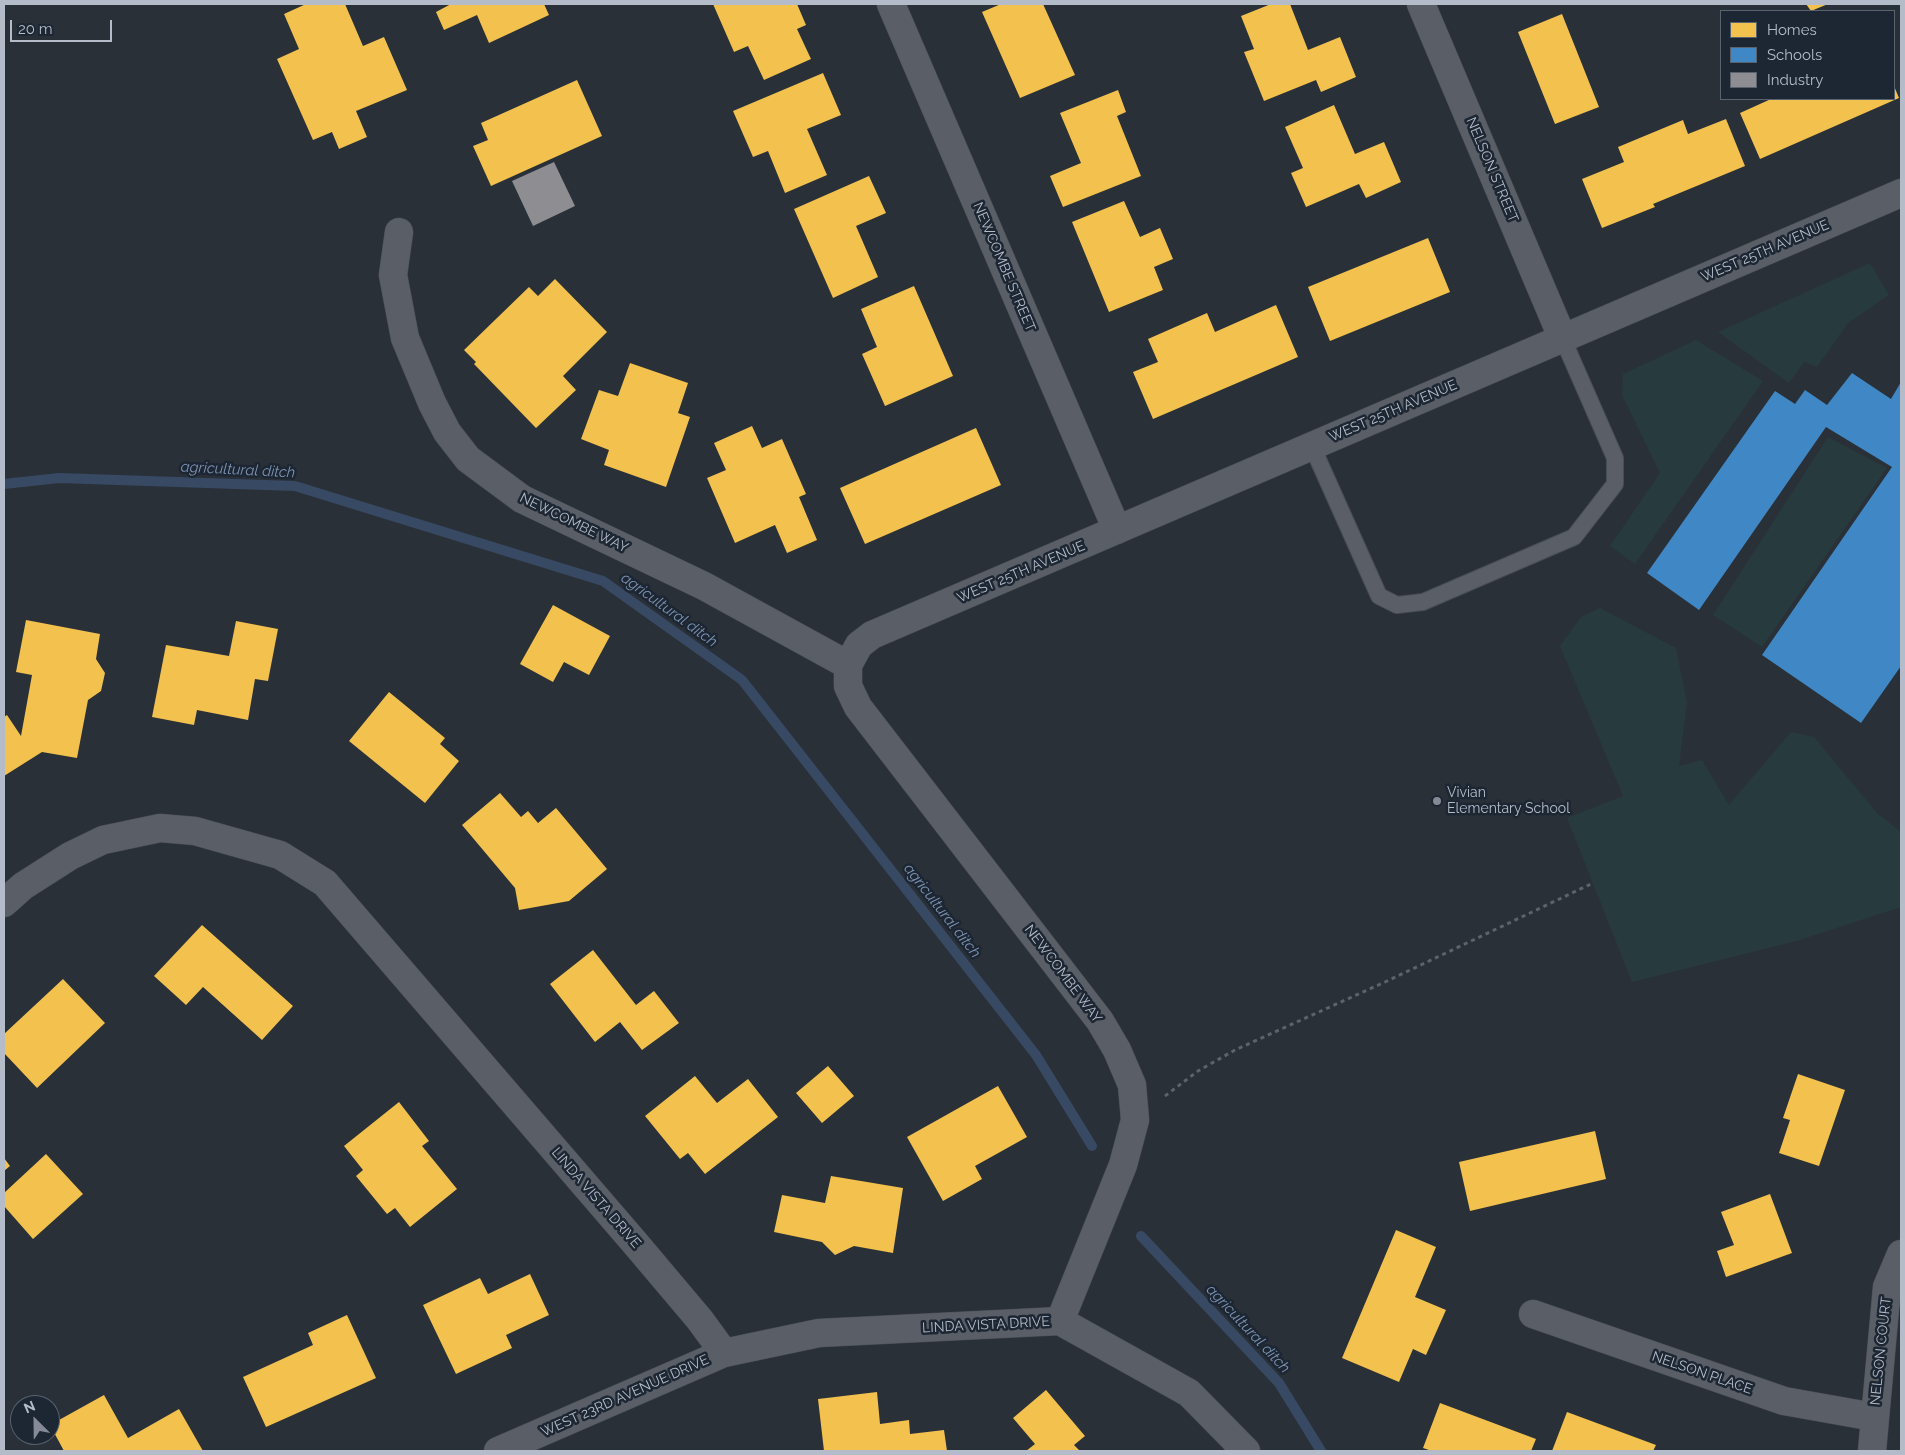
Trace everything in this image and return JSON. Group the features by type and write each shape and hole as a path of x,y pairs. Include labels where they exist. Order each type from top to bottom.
{"street":[{"name":"NEWCOMBE STREET","path":"891,4 1117,530"},
{"name":"NELSON STREET","path":"1421,4 1562,337"},
{"name":"WEST 25TH AVENUE","path":"848,665 859,645 872,635 1901,193"},
{"name":"NEWCOMBE WAY","path":"399,232 393,275 405,338 432,403 447,432 468,459 522,499 704,586 848,665 848,686 858,707 1100,1022 1117,1050 1132,1085 1135,1120 1123,1165 1060,1321"},
{"name":"LINDA VISTA DRIVE","path":"4,903 23,886 78,852 103,840 160,828 195,831 280,855 324,883 636,1243 700,1320 724,1353 819,1333 1060,1321 1189,1393 1246,1451"},
{"name":"NELSON COURT","path":"1872,1451 1887,1287 1901,1254"},
{"name":"NELSON PLACE","path":"1533,1314 1784,1401 1874,1417"},
{"name":"WEST 23RD AVENUE DRIVE","path":"498,1451 724,1353"}],"lane":[{"path":"1312,446 1378,596 1397,605 1423,602 1574,537 1615,484 1615,458 1562,337"}],"path":[{"path":"1162,1098 1198,1070 1235,1050 1385,982 1593,883"}],"green space":[{"path":"1870,263 1889,295 1848,323 1817,367 1804,362 1789,383 1718,332"},
{"path":"1696,340 1763,381 1635,564 1610,546 1660,473 1622,395 1623,374"},
{"path":"1828,437 1887,468 1762,647 1713,615"},
{"path":"1600,608 1676,648 1687,702 1679,766 1702,760 1729,805 1791,732 1814,737 1877,813 1901,832 1901,907 1800,940 1632,982 1567,818 1623,796 1560,646 1581,617"}],"building: Homes":[{"path":"306,4 345,4 363,46 384,37 407,90 356,111 367,137 339,149 332,132 313,140 277,59 299,49 284,14"},
{"path":"451,4 544,4 549,15 489,43 477,15 444,30 436,12"},
{"path":"713,4 797,4 806,25 797,29 811,59 764,80 748,46 734,52"},
{"path":"1001,4 1043,4 1075,75 1020,98 982,12"},
{"path":"1271,4 1290,4 1308,50 1340,37 1356,77 1321,92 1316,80 1264,101 1244,52 1254,49 1241,16"},
{"path":"1806,4 1828,4 1813,10 1810,10"},
{"path":"1562,14 1599,107 1555,124 1518,32"},
{"path":"823,73 841,115 807,129 827,175 785,193 768,151 753,157 733,111"},
{"path":"577,80 602,136 491,186 473,146 488,140 481,123"},
{"path":"1895,88 1899,98 1895,100"},
{"path":"1118,90 1126,112 1117,116 1141,176 1063,207 1050,176 1081,163 1060,113"},
{"path":"1769,100 1894,100 1760,159 1740,113"},
{"path":"1334,105 1355,154 1384,142 1401,182 1366,198 1359,184 1306,207 1291,173 1303,168 1285,127"},
{"path":"1726,119 1745,166 1653,204 1655,207 1602,228 1582,179 1624,162 1618,147 1683,120 1688,134"},
{"path":"869,176 886,213 856,226 878,277 833,298 794,209"},
{"path":"1124,201 1140,237 1160,228 1173,259 1154,267 1163,290 1109,312 1072,222"},
{"path":"1428,238 1450,292 1330,341 1308,287"},
{"path":"555,279 607,332 563,376 576,390 536,428 474,364 476,362 464,350 529,287 538,296"},
{"path":"914,286 953,376 885,406 862,354 877,347 861,309"},
{"path":"1276,305 1298,357 1153,419 1133,372 1158,362 1148,339 1207,313 1215,332"},
{"path":"630,363 688,383 678,413 690,417 666,487 604,465 609,450 581,439 599,390 618,396"},
{"path":"752,426 762,448 782,439 806,494 799,497 817,540 787,553 775,525 735,543 707,478 726,470 714,443"},
{"path":"976,428 1001,485 865,544 840,488"},
{"path":"553,605 610,636 589,675 564,662 553,682 520,664"},
{"path":"26,620 100,634 96,659 105,673 101,691 88,700 77,758 42,752 4,776 4,717 7,715 21,736 32,675 16,672"},
{"path":"236,621 278,629 268,681 255,679 248,720 197,710 194,725 152,717 166,645 229,656"},
{"path":"389,692 445,738 440,744 459,761 425,803 349,741"},
{"path":"500,793 521,817 528,811 538,823 556,808 607,869 569,901 519,910 515,888 462,825"},
{"path":"202,925 293,1006 262,1040 203,987 186,1005 154,976"},
{"path":"593,950 636,1005 654,991 679,1023 642,1050 620,1022 595,1042 550,984"},
{"path":"63,979 105,1023 37,1088 4,1053 4,1034"},
{"path":"828,1066 854,1096 822,1123 796,1093"},
{"path":"1798,1074 1845,1090 1819,1166 1779,1153 1790,1120 1783,1118"},
{"path":"695,1076 717,1103 748,1079 778,1117 705,1174 688,1153 680,1159 645,1116"},
{"path":"998,1086 1027,1137 975,1166 982,1179 943,1201 907,1137"},
{"path":"399,1102 429,1141 422,1146 457,1189 410,1227 395,1208 387,1214 356,1176 363,1170 344,1146"},
{"path":"1595,1131 1606,1179 1470,1211 1459,1162"},
{"path":"46,1154 83,1194 33,1239 4,1206 4,1193"},
{"path":"4,1158 10,1166 4,1171"},
{"path":"831,1176 903,1188 893,1253 854,1246 835,1255 822,1242 774,1232 782,1195 825,1203"},
{"path":"1770,1194 1792,1253 1726,1277 1717,1251 1734,1245 1721,1212"},
{"path":"1396,1230 1436,1247 1415,1297 1446,1310 1426,1355 1413,1349 1399,1382 1342,1358"},
{"path":"530,1274 549,1315 506,1335 512,1348 456,1374 423,1305 480,1278 488,1294"},
{"path":"347,1315 376,1378 266,1427 243,1377 313,1345 308,1333"},
{"path":"1046,1390 1085,1436 1074,1445 1080,1451 1026,1451 1035,1444 1013,1418"},
{"path":"877,1392 880,1424 909,1420 910,1434 944,1430 947,1451 824,1451 818,1399"},
{"path":"104,1395 128,1438 179,1409 203,1451 64,1451 60,1444 60,1419"},
{"path":"1440,1403 1536,1439 1531,1451 1432,1451 1423,1448"},
{"path":"1567,1412 1656,1445 1653,1451 1552,1451"}],"building: Schools":[{"path":"1852,373 1891,399 1901,382 1901,666 1861,723 1762,655 1892,467 1826,427 1699,610 1647,573 1775,391 1795,404 1805,390 1827,405"}],"building: Industry":[{"path":"554,162 575,206 533,226 512,181"}],"waterway":[{"name":"agricultural ditch","path":"4,484 59,478 295,486 603,581 742,680 1036,1055 1092,1146"},
{"name":"agricultural ditch","path":"1141,1236 1279,1383 1321,1451"}],"place":[{"name":"Vivian Elementary School","path":"1437,801"}]}
